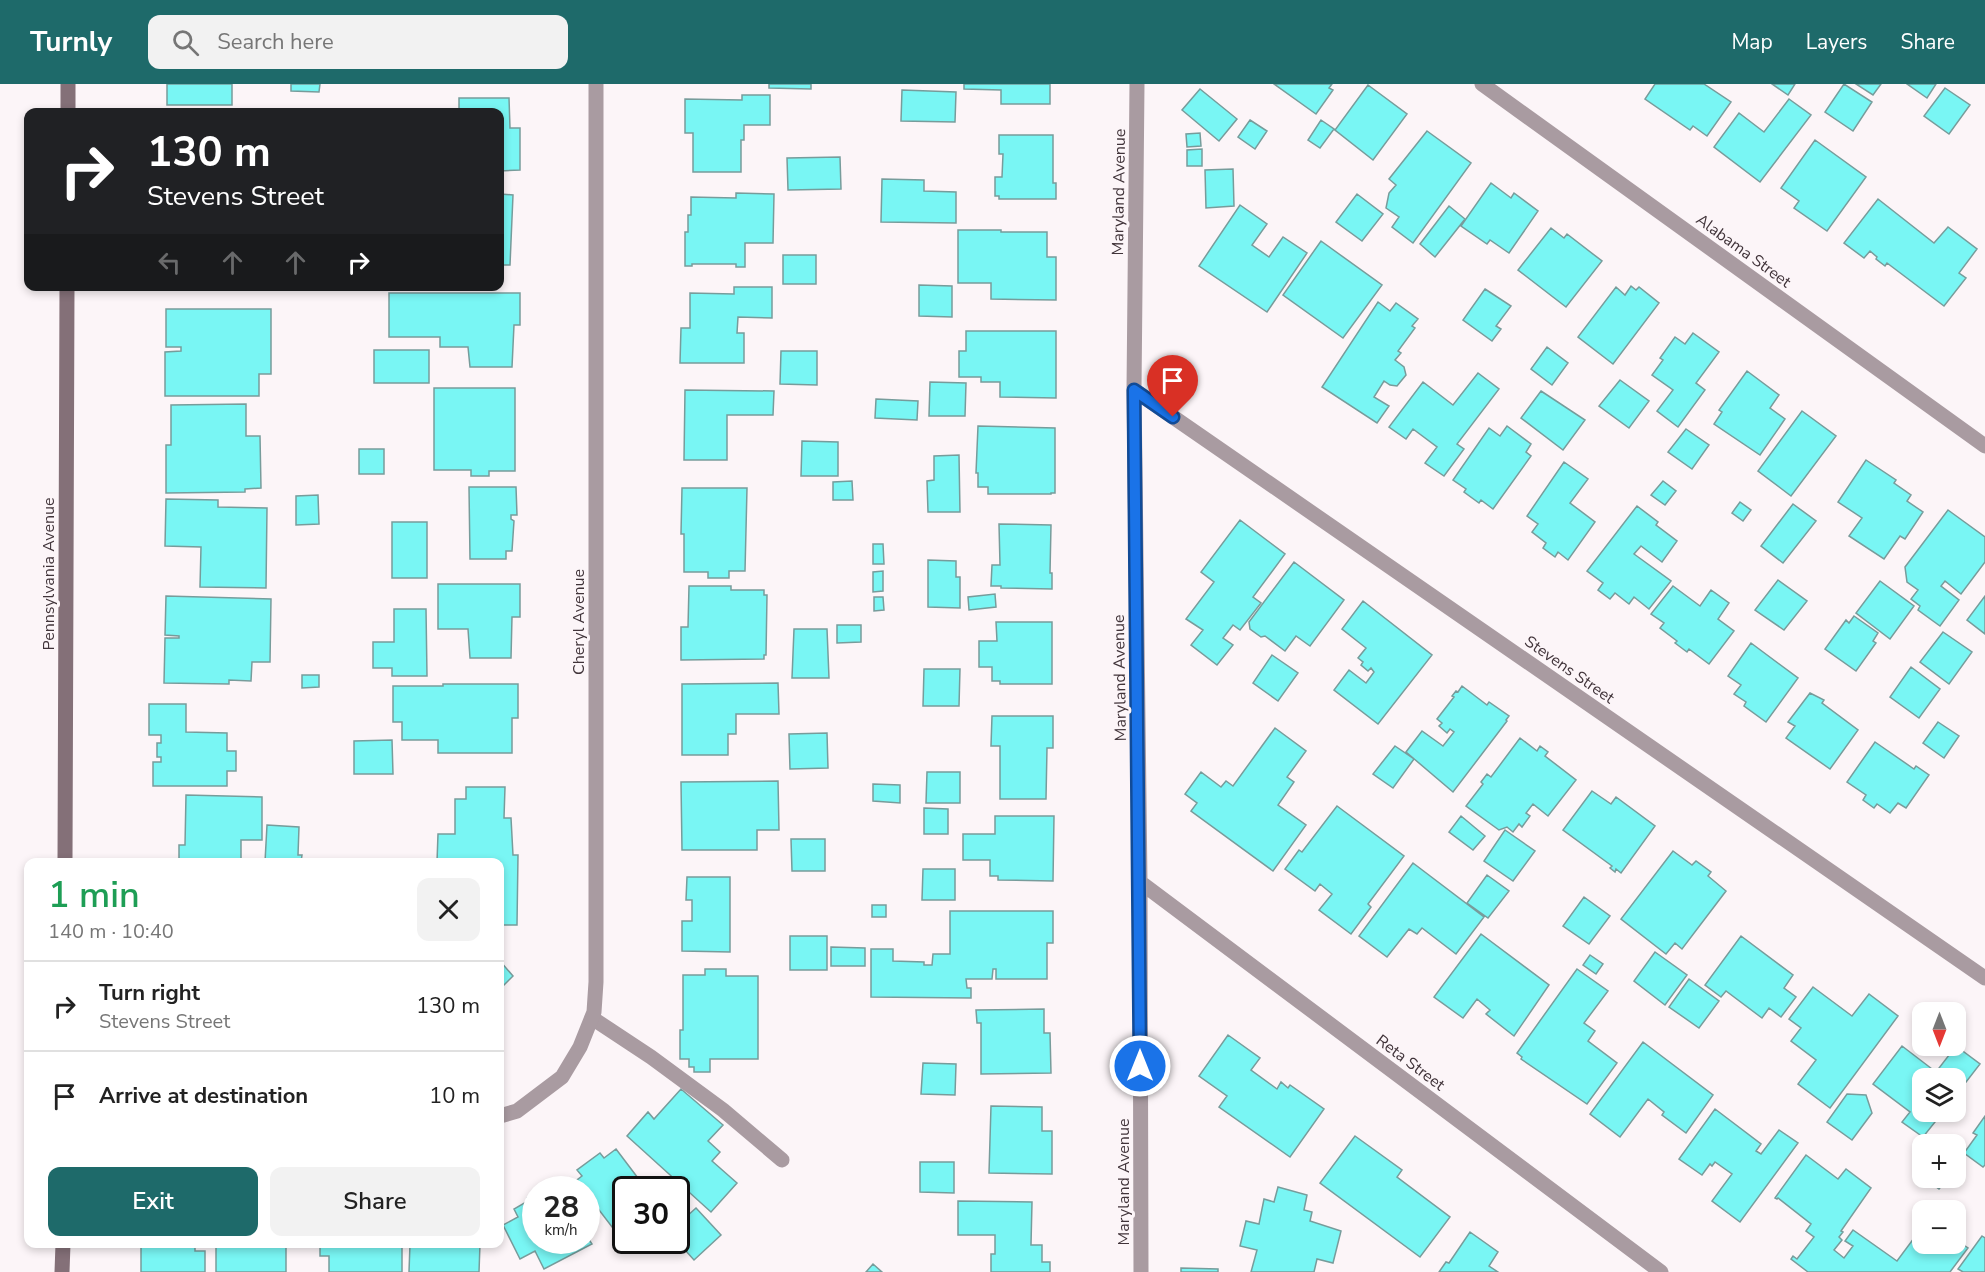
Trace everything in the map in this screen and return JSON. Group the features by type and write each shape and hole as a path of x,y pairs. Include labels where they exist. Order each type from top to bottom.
{"main road":[{"path":"68,84 68,108"},
{"name":"Pennsylvania Avenue","path":"65,858 67,291"},
{"path":"62,1272 63,1248"}],"street":[{"name":"Cheryl Avenue","path":"504,1115 517,1111 562,1077 580,1047 594,1012 596,982 596,84"},
{"name":"Maryland Avenue","path":"1137,84 1134,390 1140,882 1141,1272"},
{"name":"Alabama Street","path":"1482,84 1985,446"},
{"name":"Stevens Street","path":"1134,390 1985,978"},
{"name":"Reta Street","path":"1140,882 1661,1272"},
{"path":"592,1018 723,1110 782,1160"}],"building":[{"path":"167,84 232,84 232,105 167,105"},
{"path":"291,84 320,84 319,92 291,91"},
{"path":"769,84 811,84 811,89 769,88"},
{"path":"964,84 1050,84 1050,104 1001,104 1001,90 964,89"},
{"path":"1274,84 1332,84 1329,88 1333,90 1316,114"},
{"path":"1655,84 1704,84 1731,102 1707,136 1693,126 1690,130 1645,99"},
{"path":"1772,84 1795,84 1788,95"},
{"path":"1844,84 1872,102 1853,131 1825,112"},
{"path":"1856,84 1881,84 1873,95"},
{"path":"1907,84 1936,84 1927,98"},
{"path":"1368,85 1407,114 1373,160 1335,130"},
{"path":"1945,88 1970,105 1949,134 1924,116"},
{"path":"1200,89 1237,119 1219,141 1182,110"},
{"path":"902,90 956,92 955,122 901,121"},
{"path":"742,95 770,95 770,125 744,125 744,140 741,140 741,172 693,172 693,133 685,133 685,99 742,100"},
{"path":"459,98 509,98 510,128 520,128 520,170 504,171 504,108 459,108"},
{"path":"1789,99 1811,115 1760,182 1714,147 1739,113 1764,132"},
{"path":"1250,120 1267,131 1255,149 1238,137"},
{"path":"1321,120 1334,129 1320,148 1308,140"},
{"path":"1427,131 1471,163 1413,243 1392,227 1399,217 1386,208 1389,193 1396,185 1389,179"},
{"path":"1200,133 1201,146 1187,147 1186,134"},
{"path":"999,135 1053,135 1053,183 1056,183 1056,199 999,199 999,196 995,196 995,177 1002,177 1003,154 999,154"},
{"path":"1815,140 1866,177 1827,231 1794,208 1799,201 1781,188"},
{"path":"1202,149 1202,166 1187,166 1187,150"},
{"path":"840,157 841,189 788,190 787,158"},
{"path":"1233,169 1234,206 1206,208 1205,170"},
{"path":"882,179 924,180 924,191 956,192 956,223 881,222"},
{"path":"1491,183 1511,198 1514,193 1538,211 1509,253 1490,240 1487,244 1461,226"},
{"path":"736,193 774,194 773,243 745,243 745,267 736,267 736,264 685,266 685,232 688,232 688,215 691,215 691,197 736,198"},
{"path":"504,194 513,195 510,265 504,265"},
{"path":"1357,194 1383,214 1362,241 1336,222"},
{"path":"1878,199 1934,243 1948,227 1977,249 1959,273 1966,278 1944,306 1887,263 1885,266 1870,251 1864,258 1844,243"},
{"path":"1240,205 1267,224 1252,245 1269,257 1283,237 1307,253 1267,312 1199,266"},
{"path":"1449,206 1465,219 1435,257 1420,244"},
{"path":"1551,228 1564,238 1567,234 1602,261 1566,307 1518,270"},
{"path":"958,230 1047,232 1047,257 1056,257 1056,300 991,299 991,283 958,283"},
{"path":"1321,241 1382,285 1343,338 1283,295"},
{"path":"783,255 816,255 816,284 783,284"},
{"path":"919,285 952,286 952,317 919,316"},
{"path":"1631,286 1636,290 1639,287 1659,303 1613,364 1578,337 1616,287 1625,295"},
{"path":"734,287 772,287 772,318 738,317 737,333 744,333 744,363 680,363 681,328 690,328 690,293 734,294"},
{"path":"1485,289 1511,306 1496,326 1501,329 1492,341 1463,320"},
{"path":"389,293 520,293 520,325 514,325 512,367 470,367 468,347 440,347 440,337 389,337"},
{"path":"1378,302 1390,311 1396,303 1418,319 1412,326 1415,328 1398,351 1401,353 1395,360 1404,367 1406,375 1397,386 1384,381 1374,397 1389,406 1377,423 1322,387"},
{"path":"166,309 271,309 271,374 259,374 259,396 165,396 165,352 181,351 181,347 166,347"},
{"path":"966,331 1056,331 1056,398 1000,397 1000,382 981,382 981,377 959,377 959,351 966,351"},
{"path":"1693,333 1719,352 1696,383 1705,390 1678,427 1657,411 1673,390 1652,375 1663,360 1660,358 1675,337 1685,344"},
{"path":"1547,347 1568,363 1552,385 1531,369"},
{"path":"374,350 429,350 429,383 374,383"},
{"path":"781,351 817,351 817,385 780,384"},
{"path":"1747,371 1779,395 1770,408 1785,419 1760,455 1714,424 1722,412 1719,410"},
{"path":"1478,373 1499,389 1457,444 1464,449 1444,476 1425,463 1437,447 1413,429 1406,439 1389,427 1423,382 1453,405"},
{"path":"1620,380 1649,401 1629,428 1599,406"},
{"path":"930,382 966,383 965,416 929,416"},
{"path":"434,388 515,388 515,471 489,471 489,476 471,476 471,470 434,470"},
{"path":"685,390 774,391 773,415 727,415 727,460 684,460"},
{"path":"1541,391 1585,420 1563,450 1521,418"},
{"path":"876,399 918,401 917,420 875,418"},
{"path":"246,404 246,436 260,436 261,488 245,489 245,492 166,493 166,445 171,445 171,405"},
{"path":"1802,411 1836,436 1791,496 1758,471"},
{"path":"978,426 1055,428 1055,493 988,494 988,487 978,487 978,473 976,473"},
{"path":"1507,426 1531,444 1526,452 1531,456 1493,509 1481,500 1479,503 1464,492 1466,489 1453,480 1489,428 1500,436"},
{"path":"1686,429 1709,445 1692,469 1668,452"},
{"path":"802,441 838,442 838,476 801,476"},
{"path":"359,449 384,449 384,474 359,474"},
{"path":"959,455 960,512 928,512 927,481 934,480 934,456"},
{"path":"1866,460 1896,480 1894,483 1911,495 1907,501 1923,512 1905,539 1900,536 1884,559 1849,536 1862,518 1838,502"},
{"path":"1564,462 1588,479 1570,503 1595,522 1568,560 1558,552 1555,557 1543,548 1546,543 1532,532 1538,524 1527,516"},
{"path":"852,481 853,500 833,500 833,482"},
{"path":"1663,481 1676,491 1665,505 1651,495"},
{"path":"469,487 516,487 517,515 511,515 514,521 512,551 506,551 506,559 470,559"},
{"path":"682,488 747,488 745,571 729,571 729,578 708,578 708,572 684,572 684,534 681,534"},
{"path":"318,495 319,524 296,525 296,496"},
{"path":"166,499 218,500 218,507 267,508 266,588 200,587 201,547 165,546"},
{"path":"1740,502 1751,510 1743,521 1732,513"},
{"path":"1793,504 1816,521 1783,563 1761,546"},
{"path":"1637,506 1677,541 1662,562 1641,546 1634,554 1671,581 1649,609 1634,597 1629,604 1615,593 1610,599 1598,590 1603,583 1587,571"},
{"path":"1948,510 1985,537 1985,562 1961,594 1945,581 1941,586 1959,600 1940,626 1918,610 1920,606 1911,599 1918,590 1907,582 1905,567"},
{"path":"1240,520 1285,554 1253,597 1261,603 1240,630 1233,625 1223,638 1233,645 1217,665 1191,645 1203,630 1186,619 1214,582 1201,572"},
{"path":"392,522 427,522 427,578 392,578"},
{"path":"999,524 1051,525 1052,589 991,586 992,565 1000,565"},
{"path":"873,544 883,544 884,564 873,564"},
{"path":"928,560 956,561 956,577 960,577 960,608 928,607"},
{"path":"1294,562 1344,600 1310,646 1296,636 1285,651 1265,636 1261,637 1250,629 1249,622"},
{"path":"883,571 883,591 873,592 873,572"},
{"path":"1778,580 1807,601 1784,630 1755,610"},
{"path":"1880,581 1914,606 1890,639 1856,613"},
{"path":"438,584 520,584 520,617 512,617 511,658 470,658 468,629 438,629"},
{"path":"689,586 731,586 731,590 764,590 764,595 767,595 766,655 764,659 681,660 681,627 688,627"},
{"path":"1673,586 1700,606 1711,590 1729,603 1718,619 1734,631 1709,664 1689,649 1687,652 1675,643 1677,641 1660,628 1664,623 1651,614"},
{"path":"995,594 996,607 969,610 968,597"},
{"path":"166,596 271,599 270,662 252,662 251,681 229,680 229,684 164,683 165,638 179,638 179,636 165,635"},
{"path":"1985,596 1985,634 1967,620"},
{"path":"874,597 883,597 884,610 874,611"},
{"path":"1363,601 1432,655 1378,724 1334,690 1349,670 1366,683 1374,672 1371,668 1368,671 1361,665 1363,662 1358,658 1366,648 1342,629"},
{"path":"394,609 426,609 427,676 392,676 392,668 373,668 373,642 394,642"},
{"path":"1854,616 1878,633 1873,641 1876,643 1856,671 1825,649 1846,620 1849,623"},
{"path":"996,622 1052,622 1052,684 1000,684 1000,681 992,681 992,667 979,667 979,641 997,641"},
{"path":"837,625 861,625 861,642 837,643"},
{"path":"794,629 827,629 829,678 792,678"},
{"path":"1943,632 1972,652 1949,684 1920,662"},
{"path":"1751,643 1798,678 1766,722 1744,706 1746,702 1734,694 1741,685 1728,676"},
{"path":"1272,655 1298,673 1278,701 1253,683"},
{"path":"1911,667 1940,689 1919,718 1890,697"},
{"path":"924,669 960,669 959,706 923,706"},
{"path":"302,675 319,675 319,687 302,688"},
{"path":"778,683 779,714 736,714 736,734 728,734 728,755 682,755 682,684"},
{"path":"443,684 518,684 518,718 512,718 512,753 438,753 438,740 402,740 402,722 393,722 393,686 443,686"},
{"path":"1462,686 1487,705 1489,702 1509,716 1453,792 1406,752 1422,731 1443,746 1454,732 1450,729 1447,733 1439,726 1442,723 1437,719 1454,697 1452,696"},
{"path":"1810,693 1824,700 1822,703 1858,730 1830,769 1786,738 1795,726 1788,722"},
{"path":"149,704 186,704 186,732 227,733 227,751 236,751 236,771 227,771 227,786 153,786 153,762 161,762 161,757 157,757 157,743 161,743 161,735 149,735"},
{"path":"992,716 1053,716 1053,748 1047,748 1046,799 1000,799 1000,746 991,746"},
{"path":"1938,722 1959,736 1944,758 1923,743"},
{"path":"1275,728 1306,751 1287,777 1294,782 1278,805 1306,825 1273,871 1191,811 1197,803 1185,794 1201,772 1221,787 1226,781 1233,786"},
{"path":"827,733 828,768 790,769 789,734"},
{"path":"1520,738 1537,751 1540,746 1548,752 1545,756 1576,780 1548,816 1533,804 1526,813 1530,816 1522,827 1519,824 1513,832 1507,827 1499,830 1466,806 1483,784 1481,782 1487,774 1491,777"},
{"path":"392,740 393,774 354,774 354,741"},
{"path":"1875,742 1914,769 1916,766 1929,775 1906,808 1898,803 1890,813 1877,804 1874,808 1863,800 1866,795 1847,782"},
{"path":"1395,746 1414,759 1393,788 1373,774"},
{"path":"927,772 960,772 960,803 926,803"},
{"path":"778,781 779,830 757,830 757,850 682,850 681,782"},
{"path":"873,784 900,785 900,803 873,801"},
{"path":"466,787 505,787 504,818 511,818 513,855 518,855 517,925 504,925 504,858 437,858 438,834 455,834 455,799 466,799"},
{"path":"1592,791 1611,804 1616,797 1655,826 1621,873 1616,869 1615,872 1610,868 1612,866 1563,830"},
{"path":"186,795 262,797 262,840 241,840 241,858 179,858 179,845 185,845"},
{"path":"1337,806 1404,856 1368,904 1371,907 1351,934 1319,910 1332,894 1320,884 1315,891 1285,869 1299,850 1302,852"},
{"path":"924,808 948,809 948,834 924,834"},
{"path":"995,816 1054,816 1053,881 998,880 998,876 990,876 990,860 963,860 963,834 995,834"},
{"path":"1461,816 1485,836 1473,850 1449,832"},
{"path":"267,825 299,827 298,855 302,855 302,858 265,858"},
{"path":"1505,830 1535,851 1513,881 1484,861"},
{"path":"791,839 825,839 825,871 792,871"},
{"path":"1673,851 1692,865 1696,861 1711,872 1708,876 1726,891 1682,949 1675,943 1666,954 1621,919"},
{"path":"1413,863 1484,917 1456,954 1422,928 1417,934 1409,929 1387,957 1359,936"},
{"path":"923,869 955,869 955,900 922,900"},
{"path":"1487,875 1509,891 1488,918 1467,903"},
{"path":"687,877 730,877 730,952 682,951 682,921 692,921 692,900 686,900"},
{"path":"1584,897 1610,916 1589,944 1563,926"},
{"path":"872,905 886,905 886,917 872,917"},
{"path":"950,911 1053,911 1053,943 1047,943 1047,979 996,979 996,969 993,969 992,979 966,979 967,988 971,988 971,998 871,997 871,949 893,949 893,961 924,962 924,965 932,965 933,954 950,954"},
{"path":"1481,934 1549,985 1514,1036 1486,1014 1490,1010 1477,999 1463,1018 1434,997"},
{"path":"790,936 827,936 827,970 790,970"},
{"path":"1741,936 1793,975 1784,988 1796,997 1781,1017 1769,1008 1762,1018 1726,991 1721,997 1705,985"},
{"path":"831,947 865,948 865,966 831,966"},
{"path":"1655,952 1687,975 1665,1005 1634,981"},
{"path":"1590,955 1603,964 1596,974 1583,965"},
{"path":"504,966 513,976 504,985"},
{"path":"705,969 726,969 726,976 758,976 758,1059 710,1059 710,1072 694,1072 694,1067 689,1067 689,1059 680,1059 680,1030 683,1030 683,975 705,975"},
{"path":"1577,969 1608,991 1584,1023 1595,1031 1588,1041 1617,1063 1587,1104 1521,1059 1522,1057 1517,1053"},
{"path":"1689,979 1719,1001 1699,1028 1669,1007"},
{"path":"1813,987 1852,1016 1869,994 1898,1016 1830,1108 1798,1084 1816,1060 1791,1041 1801,1028 1789,1019"},
{"path":"1044,1009 1044,1033 1050,1033 1051,1073 981,1074 981,1023 977,1023 976,1010"},
{"path":"1228,1035 1260,1058 1251,1070 1277,1089 1281,1082 1288,1088 1290,1085 1324,1109 1290,1157 1219,1107 1227,1096 1199,1076"},
{"path":"1643,1042 1713,1095 1686,1133 1662,1115 1664,1112 1648,1099 1620,1137 1590,1114"},
{"path":"1902,1046 1912,1056 1931,1068 1912,1068 1912,1122 1935,1122 1925,1134 1919,1134 1902,1122 1910,1112 1873,1084"},
{"path":"1966,1054 1980,1064 1966,1082 1966,1068 1939,1068 1948,1056 1966,1056"},
{"path":"923,1063 956,1064 955,1095 921,1094"},
{"path":"681,1089 723,1125 708,1141 720,1152 712,1161 737,1183 711,1212 690,1193 690,1176 671,1176 627,1136 648,1112 654,1119"},
{"path":"1847,1094 1866,1095 1872,1113 1852,1140 1827,1122"},
{"path":"991,1106 1042,1107 1042,1131 1052,1131 1052,1174 989,1173"},
{"path":"1715,1109 1761,1144 1756,1151 1761,1154 1779,1130 1798,1143 1740,1222 1712,1201 1732,1174 1715,1162 1712,1166 1710,1164 1702,1175 1679,1159"},
{"path":"1985,1116 1985,1165 1983,1167 1966,1154 1966,1150 1977,1135 1973,1133"},
{"path":"1355,1136 1402,1170 1397,1177 1450,1217 1420,1257 1320,1183"},
{"path":"616,1149 636,1176 612,1176 612,1227 600,1211 600,1176 582,1176 577,1170 600,1153 604,1158"},
{"path":"1806,1155 1838,1179 1846,1169 1871,1188 1841,1231 1843,1232 1839,1237 1842,1240 1834,1250 1844,1258 1853,1246 1845,1241 1853,1230 1897,1261 1912,1241 1912,1254 1964,1254 1950,1272 1808,1272 1791,1259 1793,1256 1797,1259 1814,1237 1806,1231 1811,1224 1775,1198"},
{"path":"920,1162 954,1162 954,1193 920,1192"},
{"path":"1278,1187 1307,1195 1304,1210 1312,1212 1310,1221 1341,1231 1333,1263 1317,1259 1314,1272 1251,1272 1257,1250 1240,1246 1246,1221 1259,1224 1264,1199 1274,1202"},
{"path":"958,1201 1032,1202 1031,1245 1042,1245 1042,1262 1050,1262 1050,1272 991,1272 991,1254 995,1254 995,1235 958,1235"},
{"path":"522,1204 522,1254 529,1254 520,1259 504,1227 504,1224 518,1217 514,1209"},
{"path":"696,1208 721,1235 694,1260 689,1254 690,1213"},
{"path":"1470,1232 1498,1252 1489,1266 1498,1272 1439,1272 1446,1262 1449,1263"},
{"path":"1982,1236 1985,1238 1985,1272 1963,1272 1958,1269"},
{"path":"141,1248 195,1248 195,1251 205,1251 205,1272 141,1272"},
{"path":"216,1248 286,1248 286,1272 216,1272"},
{"path":"320,1248 402,1248 402,1272 329,1272 329,1256 320,1256"},
{"path":"410,1248 480,1248 479,1272 409,1272"},
{"path":"536,1254 573,1254 544,1269"},
{"path":"873,1264 882,1272 866,1272"},
{"path":"1181,1268 1218,1269 1218,1272 1181,1272"}],"route":[{"path":"1140,1066 1134,390 1173,417"}]}
